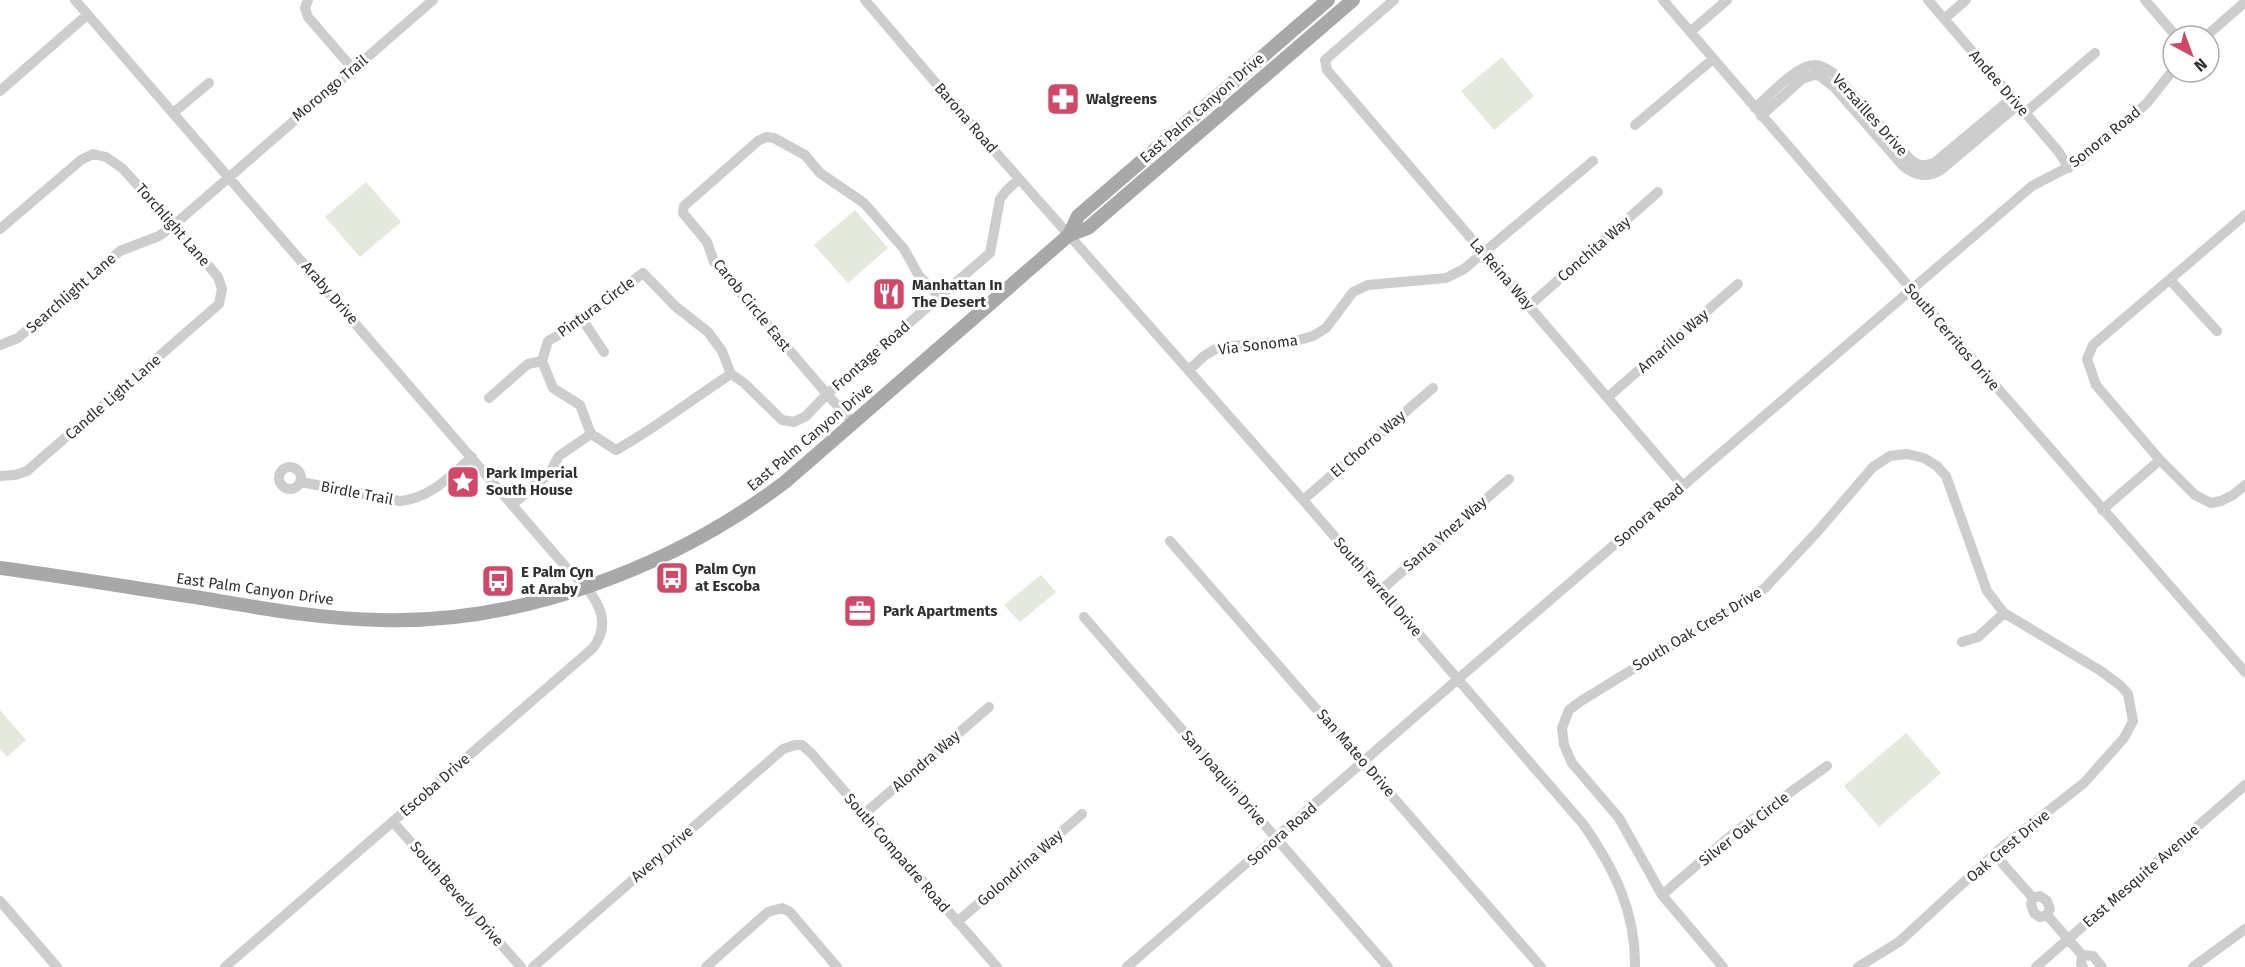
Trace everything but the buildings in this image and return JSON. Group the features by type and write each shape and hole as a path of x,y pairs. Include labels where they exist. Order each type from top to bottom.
{"main road":[{"name":"East Palm Canyon Drive","path":"1069,235 1078,216 1328,0"},
{"name":"East Palm Canyon Drive","path":"0,568 317,617 382,621 445,618 494,610 559,595 626,572 683,547 755,505 785,482 1069,235 1088,228 1353,0"}],"street":[{"name":"Araby Drive","path":"75,0 585,586"},
{"path":"308,0 305,8 308,17 353,69"},
{"name":"Morongo Trail","path":"174,225 433,0"},
{"name":"Barona Road","path":"865,0 1069,235"},
{"name":"La Reina Way","path":"1394,0 1325,60 1327,70 1683,486"},
{"name":"South Cerritos Drive","path":"1663,0 2102,510 2245,672"},
{"path":"1690,32 1727,0"},
{"name":"Andee Drive","path":"1928,0 2058,151 2069,168"},
{"path":"1944,19 1966,0"},
{"path":"2145,0 2166,24"},
{"path":"2220,24 2245,2"},
{"path":"0,91 87,15"},
{"path":"2018,105 2095,53"},
{"path":"1635,125 1713,59"},
{"name":"Versailles Drive","path":"1758,112 1798,70 1814,65 1828,69 1836,75 1910,159 1924,166 1934,163 2018,105"},
{"path":"173,113 209,83"},
{"name":"Sonora Road","path":"1127,967 2032,186 2082,160 2147,103 2162,84"},
{"name":"Carob Circle East","path":"827,394 714,262 707,242 683,213 684,206 758,141 766,137 774,138 805,155 828,180 864,203 904,249 915,270 940,297"},
{"name":"Torchlight Lane","path":"0,229 81,160 93,154 106,157 122,168 218,277 222,289 219,304"},
{"name":"Via Sonoma","path":"1189,370 1219,347 1296,341 1313,336 1326,328 1353,292 1368,285 1446,278 1464,269 1593,160"},
{"name":"Frontage Road","path":"854,423 827,394 990,253 1000,199 1005,190 1019,179"},
{"name":"Conchita Way","path":"1530,305 1658,192"},
{"path":"2245,215 2094,345 2087,359 2096,385 2160,460 2195,495 2211,502 2221,501 2245,485"},
{"name":"Searchlight Lane","path":"0,345 18,338 120,250 159,236 174,225"},
{"name":"South Farrell Drive","path":"1069,235 1303,500 1583,824 1611,866 1620,885 1631,924 1635,967"},
{"name":"Pintura Circle","path":"542,362 548,341 582,319 643,273 675,306 708,332 722,351 731,374 744,383 782,420 794,422 806,416 827,394"},
{"path":"2170,280 2217,331"},
{"name":"Amarillo Way","path":"1608,397 1738,284"},
{"name":"Candle Light Lane","path":"0,476 27,471 219,304"},
{"path":"582,319 604,352"},
{"path":"489,398 528,364 542,362 553,388 580,405 591,434 616,450 649,432 691,400 731,374"},
{"name":"El Chorro Way","path":"1303,500 1433,388"},
{"path":"513,504 549,474 560,456 591,434"},
{"name":"South Oak Crest Drive","path":"1662,895 1619,818 1572,763 1564,745 1562,728 1569,710 1765,588 1873,467 1890,456 1907,454 1924,458 1946,476 1987,591 2004,613"},
{"name":"Birdle Trail","path":"301,482 400,501 413,500 438,487 472,457"},
{"path":"2102,510 2160,460"},
{"name":"Santa Ynez Way","path":"1381,590 1509,479"},
{"name":"San Mateo Drive","path":"1170,540 1541,967"},
{"name":"Escoba Drive","path":"225,967 593,648 601,635 601,615 598,604 585,586"},
{"path":"1962,642 1978,637 2004,613"},
{"name":"Oak Crest Drive","path":"1858,967 1899,942 1994,854 2084,783 2124,738 2133,721 2128,694 2121,686 2101,671 2004,613"},
{"name":"San Joaquin Drive","path":"1084,617 1388,967"},
{"name":"Alondra Way","path":"864,814 989,707"},
{"name":"South Compadre Road","path":"795,745 802,745 812,754 997,967"},
{"name":"Avery Drive","path":"532,967 783,748 795,745"},
{"name":"Silver Oak Circle","path":"1662,895 1736,832 1827,766"},
{"name":"East Mesquite Avenue","path":"2036,967 2245,785"},
{"name":"Golondrina Way","path":"957,922 1082,814"},
{"name":"South Beverly Drive","path":"393,822 521,967"},
{"path":"1994,854 2032,898 2034,913 2040,917 2047,915 2082,955 2092,956 2102,967"},
{"path":"1662,895 1723,967"},
{"path":"0,901 57,967"},
{"path":"706,967 768,912 782,908 790,912 837,967"},
{"path":"2193,967 2245,929"},
{"path":"2082,955 2080,964 2083,967"}],"shaded area":[{"path":"1502,57 1534,96 1494,130 1461,91"},
{"path":"366,182 401,222 360,257 325,217"},
{"path":"855,210 888,248 848,283 814,245"},
{"path":"1041,575 1056,592 1020,622 1004,605"},
{"path":"0,710 26,740 7,757 0,749"},
{"path":"1906,733 1941,773 1879,827 1844,786"}],"place":[{"name":"Walgreens","path":"1063,99"},
{"name":"Manhattan In The Desert","path":"889,294"},
{"name":"Park Imperial South House","path":"463,482"},
{"name":"Palm Cyn at Escoba","path":"672,578"},
{"name":"E Palm Cyn at Araby","path":"498,581"},
{"name":"Park Apartments","path":"860,611"}]}
